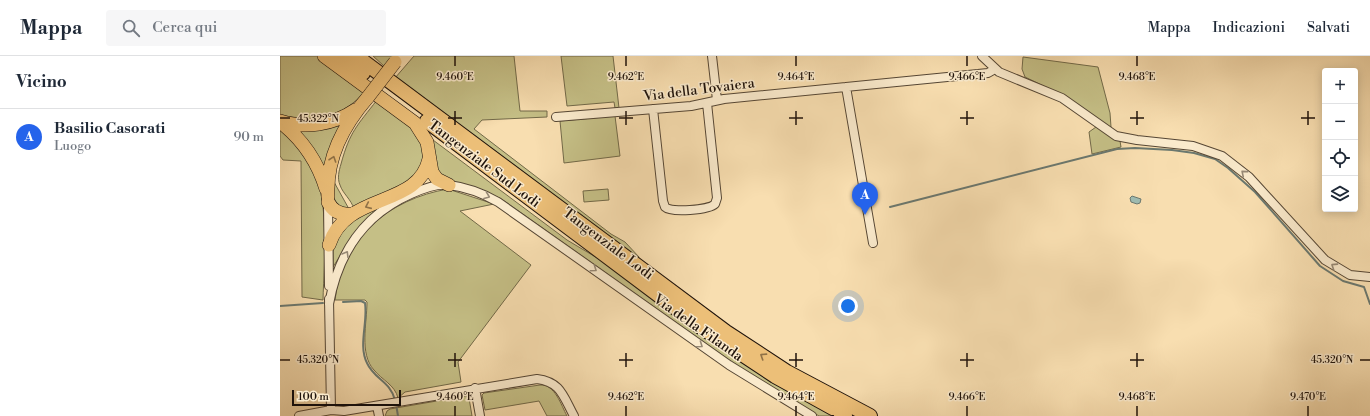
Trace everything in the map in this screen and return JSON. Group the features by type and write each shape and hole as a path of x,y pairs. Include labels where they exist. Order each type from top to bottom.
{"highway":[{"name":"Tangenziale Sud Lodi","path":"341,56 571,230 728,346 796,389 844,415"},
{"name":"Tangenziale Lodi","path":"356,56 726,332 787,372 870,416"},
{"path":"415,123 538,215 563,229 571,230"}],"main road":[{"path":"324,56 415,123 425,136 432,172 437,178 450,185"},
{"path":"328,200 328,180 333,159 345,127 397,59"},
{"path":"280,122 297,125 317,124 347,115 364,101"},
{"path":"280,122 297,138 311,158 321,176 328,200 335,211 340,214 351,214"},
{"path":"329,244 337,228 351,214 408,188 424,172 429,159"}],"street":[{"path":"712,56 717,100"},
{"path":"982,56 995,69 1062,98 1116,136 1137,140 1193,146 1212,151 1230,162 1249,177 1325,260 1350,275 1370,277"},
{"name":"Via della Tovaiera","path":"556,117 652,109 707,103 717,100 988,73 995,69"},
{"path":"846,87 873,243"},
{"path":"652,109 665,207 672,211 709,208 715,204 717,198 707,103"},
{"path":"329,304 332,284 340,263 355,238 373,217 389,205 412,194 435,186 450,185"},
{"name":"Via della Filanda","path":"450,185 484,195 498,202 729,365 812,416"},
{"path":"328,200 331,410"},
{"path":"299,416 331,410 344,411 377,406 475,388 537,379 549,381 555,385 574,416"},
{"path":"475,388 480,416"},
{"path":"377,406 379,416"}],"shaded area":[{"path":"280,56 319,56 366,90 357,100 347,107 327,116 305,118 280,115"},
{"path":"373,56 393,56 385,67"},
{"path":"414,56 514,56 520,111 547,111 547,117 482,120 474,129 611,234 625,242 639,257 638,259 395,78"},
{"path":"561,56 613,56 619,108 615,108 614,102 567,106"},
{"path":"1023,57 1098,67 1110,113 1111,127 1110,128 1062,95 1025,77 1022,69"},
{"path":"377,100 414,126 424,145 423,163 410,182 354,209 340,185 339,172 344,153 351,136"},
{"path":"615,116 620,156 564,163 560,121"},
{"path":"345,121 326,175 293,130"},
{"path":"280,127 302,151 308,160 315,174 320,190 323,208 325,247 323,300 302,297 301,161 283,160 280,156"},
{"path":"1096,127 1120,141 1121,147 1092,154 1089,132"},
{"path":"433,140 567,240 604,262 835,416 819,416 743,370 500,198 449,181 436,171"},
{"path":"334,182 349,209 342,209 335,200 333,194"},
{"path":"448,189 494,204 460,211 531,265 458,362 461,382 405,392 398,398 391,386 377,374 369,363 365,347 367,302 365,300 335,300 339,278 347,258 358,240 372,225 388,212 406,202 426,194"},
{"path":"608,189 609,200 584,202 583,191"},
{"path":"377,206 379,209 357,229 333,267 333,249 343,226"},
{"path":"540,385 554,391 567,416 547,416 539,401 485,410 482,395 484,393"},
{"path":"466,396 469,398 472,416 385,416 387,411 390,409"}],"water":[{"path":"1132,196 1141,199 1140,203 1137,204 1131,202 1130,198"}],"waterway":[{"path":"890,207 1117,149 1135,148 1194,153 1215,159 1228,168 1255,192 1320,266 1343,281 1364,287 1370,304"},
{"path":"343,302 361,301 365,303 366,311 363,341 364,356 370,368 390,389 395,400"},
{"path":"280,306 323,303"},
{"path":"396,404 398,416"}],"place":[{"name":"Basilio Casorati","path":"865,215"}]}
